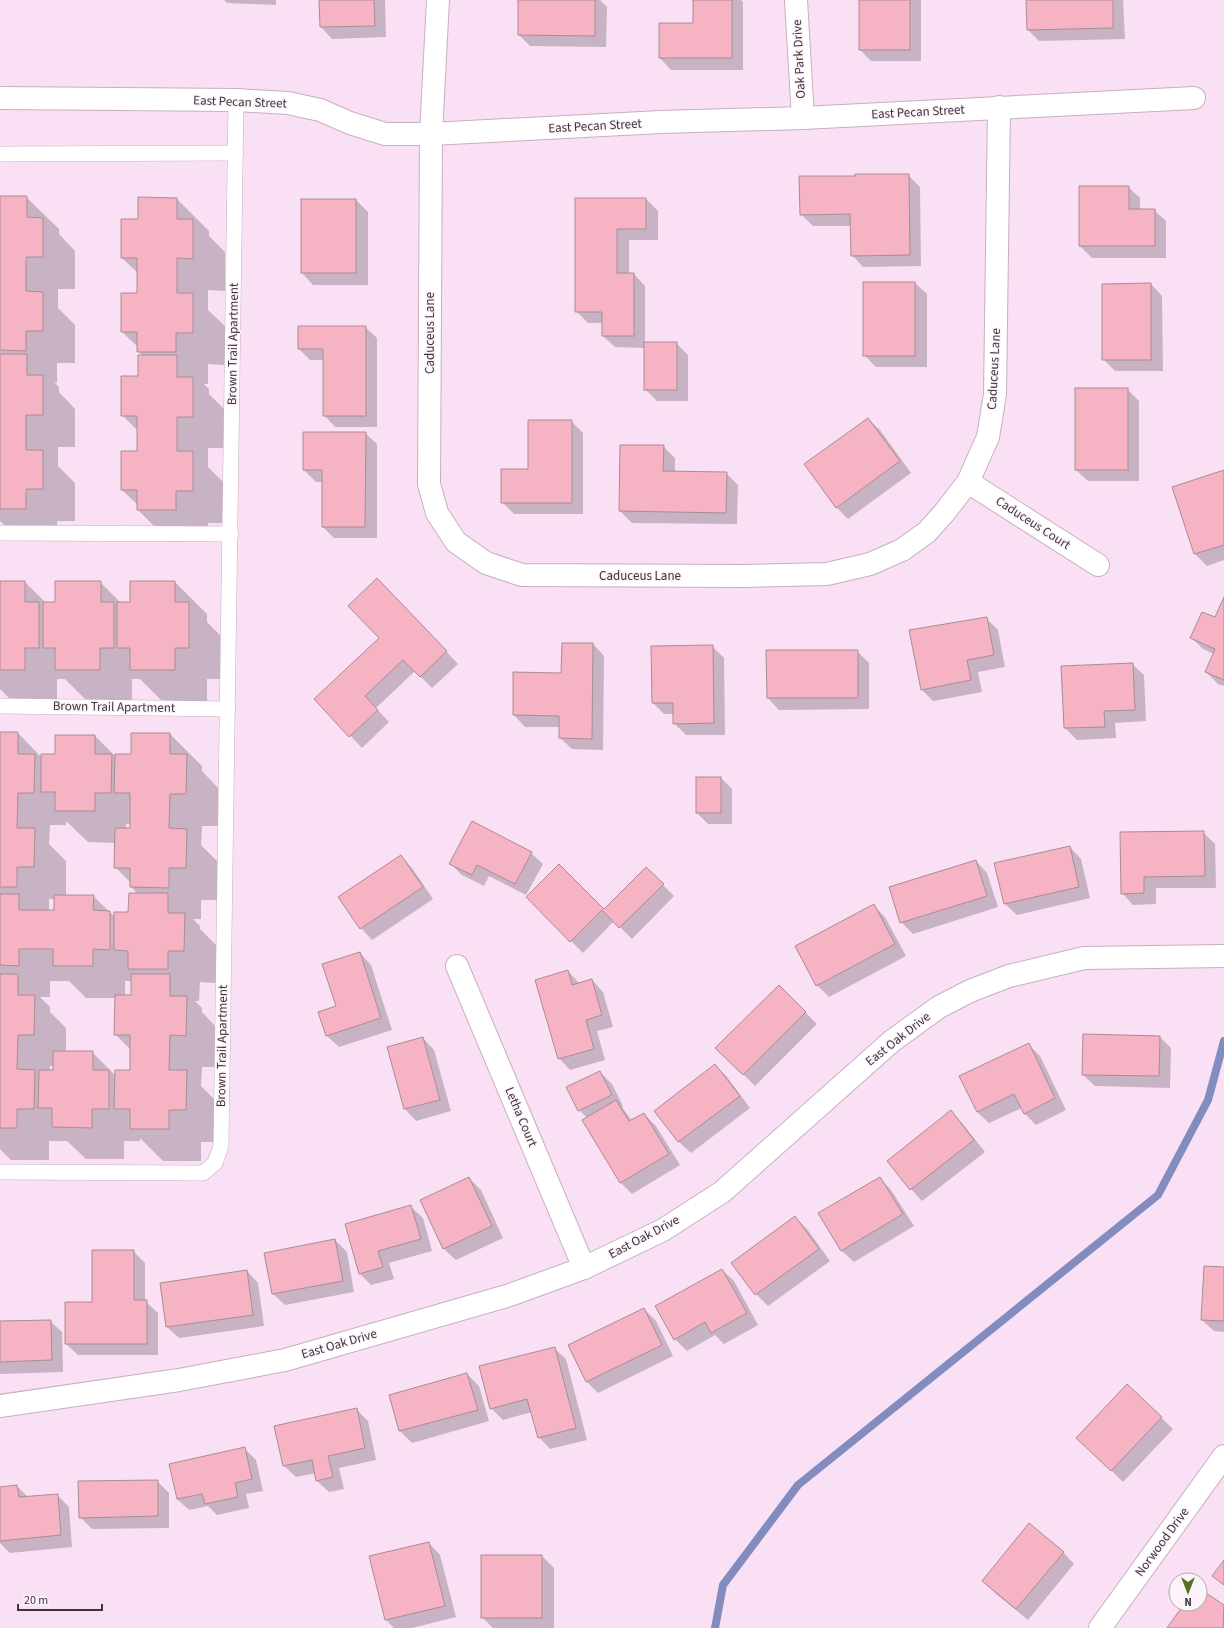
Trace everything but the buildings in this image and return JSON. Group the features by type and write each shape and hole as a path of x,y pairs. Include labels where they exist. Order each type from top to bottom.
{"street":[{"name":"Caduceus Lane","path":"438,0 431,134 429,484 437,513 456,542 486,563 522,575 745,576 827,574 870,564 902,550 927,532 968,482 988,437 995,394 999,107"},
{"name":"Oak Park Drive","path":"796,0 803,118"},
{"name":"East Pecan Street","path":"0,98 236,100 288,102 320,110 350,123 385,134 431,134 661,122 803,118 1194,98"},
{"name":"Caduceus Court","path":"968,482 1098,565"},
{"name":"East Oak Drive","path":"0,1406 179,1380 285,1360 510,1296 584,1268 663,1230 722,1192 892,1041 939,1007 970,991 1010,976 1084,958 1217,955"},
{"name":"Letha Court","path":"457,966 584,1268"},
{"name":"Norwood Drive","path":"1100,1628 1224,1456"}],"lane":[{"name":"Brown Trail Apartment","path":"0,1172 203,1172 215,1163 221,1146 231,534 236,100"},
{"path":"0,154 236,153"},
{"path":"0,533 231,534"},
{"name":"Brown Trail Apartment","path":"0,706 228,710"}],"waterway":[{"path":"715,1628 723,1585 798,1485 1158,1195 1208,1100 1224,1041"}]}
